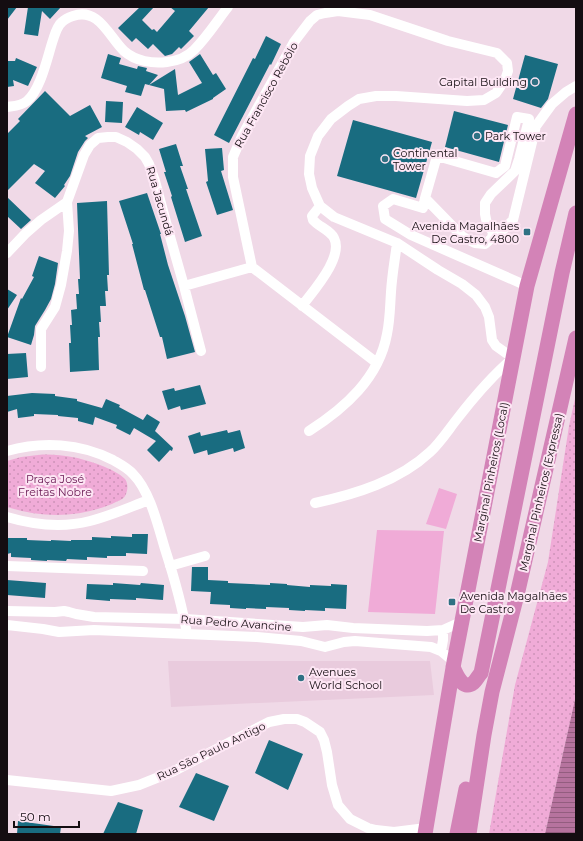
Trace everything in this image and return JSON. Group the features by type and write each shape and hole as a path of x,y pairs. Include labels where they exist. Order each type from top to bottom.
{"highway":[{"name":"Marginal Pinheiros (Local)","path":"425,831 454,665 527,286 576,114"},
{"path":"454,665 461,681 464,684 470,685 474,683 481,673 562,273 576,214"},
{"name":"Marginal Pinheiros (Expressa)","path":"469,834 492,692 517,595 576,338"},
{"path":"457,834 470,775 484,735"}],"street":[{"path":"7,107 19,105 27,101 33,94 46,66 56,30 63,21 74,16 83,15 94,17 125,51 137,59 160,63 174,62 193,51 228,7"},
{"name":"Rua Francisco Rebôlo","path":"252,267 233,177 233,157 242,136 294,42 317,15 338,11 370,16 448,41 497,53 507,63 508,71 505,80 496,93 484,100 467,101 376,96 360,99 348,106 332,119 318,136 310,156 309,174 312,188 320,206"},
{"path":"493,232 502,231 513,220 536,126 552,104 576,86"},
{"path":"425,198 463,237 475,243 485,244 492,238 493,232 487,224 485,203 491,194 515,171 529,119 517,117 504,166 496,173"},
{"name":"Rua Jacundá","path":"67,202 84,156 90,145 98,138 116,137 127,142 145,157 155,182 201,351"},
{"path":"501,184 496,173 437,156 423,208 393,199 383,206 386,219 411,235 527,286"},
{"path":"7,253 41,220 67,202"},
{"path":"40,367 41,329 55,307 61,285 67,251 69,231 67,202"},
{"path":"302,306 330,267 335,255 336,246 334,238 313,220 312,216 320,206 334,217 398,243 462,284 476,295 485,307 489,317 492,340 496,346 513,358 499,370 473,398 431,451 414,464 397,476 378,485 334,499 315,503"},
{"path":"309,431 326,420 347,403 366,382 378,363 387,335 390,316 392,274 398,243"},
{"path":"184,286 252,267 378,363"},
{"path":"7,451 27,446 44,445 60,445 79,448 109,458 125,466 132,473 138,480 149,500 155,515 185,619 187,634"},
{"path":"7,517 35,524 73,524 88,522 149,500"},
{"path":"170,566 205,556"},
{"path":"7,566 142,571"},
{"name":"Rua Pedro Avancine","path":"7,611 64,611 94,617 185,619 303,627 327,625 337,627 428,631 443,630 463,621"},
{"path":"53,631 55,612"},
{"path":"73,631 76,614"},
{"name":"Rua Pedro Avancine","path":"7,625 59,632 94,630 257,637 301,641 325,647 355,641 431,647 441,651 454,665"},
{"path":"313,644 314,631 318,626"},
{"path":"337,627 340,635 339,643"},
{"path":"441,651 443,630"},
{"name":"Rua São Paulo Antigo","path":"7,780 112,791 140,785 174,771 269,722 284,719 297,719 313,726 320,732 327,752 332,785 338,805 350,819 368,828 376,830 396,833 425,831"}],"shaded area":[{"name":"Avenues World School","path":"168,661 430,661 434,695 171,707"},
{"path":"576,695 576,834 545,834"}],"green space":[{"path":"576,394 576,695 545,834 489,834 515,685 548,562 569,426"},
{"name":"Praça José Freitas Nobre","path":"38,455 72,457 108,468 125,479 127,482 126,494 122,499 99,509 73,514 47,515 20,511 7,507 7,461 21,457"},
{"path":"439,488 457,494 446,529 426,524"},
{"path":"377,530 444,531 435,614 368,612"}],"building":[{"path":"7,7 17,7 7,20"},
{"path":"28,7 61,7 50,19 42,11 38,36 24,34"},
{"path":"140,7 154,7 142,20 152,30 154,29 157,32 175,11 170,7 209,7 189,31 194,36 181,49 179,47 172,54 165,56 153,44 148,49 136,38 132,42 118,28"},
{"path":"266,36 281,44 229,143 214,135 253,58 255,59"},
{"path":"108,54 121,58 119,64 137,69 138,66 147,68 146,71 158,75 149,85 145,84 141,96 125,92 127,86 101,78"},
{"path":"200,54 213,75 216,73 226,89 213,99 186,112 185,110 166,111 164,89 149,85 175,69 178,95 202,83 189,62"},
{"name":"Capital Building","path":"525,55 558,64 548,99 541,108 513,99"},
{"path":"16,58 37,67 28,86 13,80 14,86 7,87 7,61 15,61"},
{"path":"45,91 70,116 90,105 102,127 85,136 88,138 78,152 70,176 64,185 65,186 55,198 35,183 45,171 34,164 7,191 7,134 20,121 18,119"},
{"path":"106,101 123,102 122,123 105,122"},
{"path":"137,107 163,123 153,140 140,132 139,135 125,127"},
{"name":"Park Tower","path":"454,111 508,125 499,162 445,147"},
{"name":"Continental Tower","path":"353,120 432,142 416,198 337,176"},
{"path":"176,144 183,166 180,166 188,189 186,189 202,236 185,242 164,172 166,172 159,149"},
{"path":"222,148 224,170 221,171 233,210 217,215 206,182 208,181 205,149"},
{"path":"147,193 161,234 168,265 195,352 167,359 162,337 160,337 144,290 133,244 119,201"},
{"path":"7,197 31,220 21,229 7,216"},
{"path":"107,201 109,275 107,275 108,291 105,291 106,306 100,306 101,322 99,322 100,337 98,337 99,370 70,372 69,343 71,343 71,310 77,309 76,294 79,294 78,279 80,279 77,203"},
{"path":"39,256 58,263 51,299 35,326 31,345 7,337 21,298 22,299 34,277 32,276"},
{"path":"7,289 17,295 7,310"},
{"path":"26,353 28,377 7,379 7,354"},
{"path":"200,385 206,404 181,410 180,406 168,410 162,391 174,388 175,391"},
{"path":"32,393 55,394 55,396 77,399 77,401 102,408 106,399 120,405 119,407 143,420 147,414 160,422 155,431 173,448 172,451 170,450 159,462 147,450 156,441 134,428 130,435 116,428 117,425 95,417 93,425 78,421 78,418 34,414 34,416 18,418 17,409 7,412 7,396"},
{"path":"227,430 228,433 240,430 245,448 234,452 233,448 208,455 207,450 194,454 188,436 200,432 201,436"},
{"path":"132,534 148,534 147,554 126,553 126,556 107,556 107,558 87,557 87,560 67,559 66,561 47,561 31,560 31,558 11,557 11,553 7,554 7,538 71,541 92,540 92,537 132,537"},
{"path":"192,567 208,567 208,580 228,581 228,583 270,585 270,583 310,587 310,585 347,585 346,609 325,608 325,611 305,611 289,610 289,608 266,607 266,609 246,609 230,608 230,605 210,604 211,592 191,591"},
{"path":"7,580 46,583 45,598 7,595"},
{"path":"113,583 164,585 163,600 136,598 136,600 110,599 110,601 86,599 87,584 113,585"},
{"path":"269,740 303,754 288,790 255,773"},
{"path":"196,773 229,786 214,821 179,807"},
{"path":"118,802 143,810 136,834 103,834"},
{"path":"18,821 61,827 60,834 17,834"}],"place":[{"name":"Capital Building","path":"535,82"},
{"name":"Park Tower","path":"477,136"},
{"name":"Continental Tower","path":"385,159"},
{"name":"Avenida Magalhães De Castro, 4800","path":"527,232"},
{"name":"Avenida Magalhães De Castro","path":"452,602"},
{"name":"Avenues World School","path":"301,678"}]}
